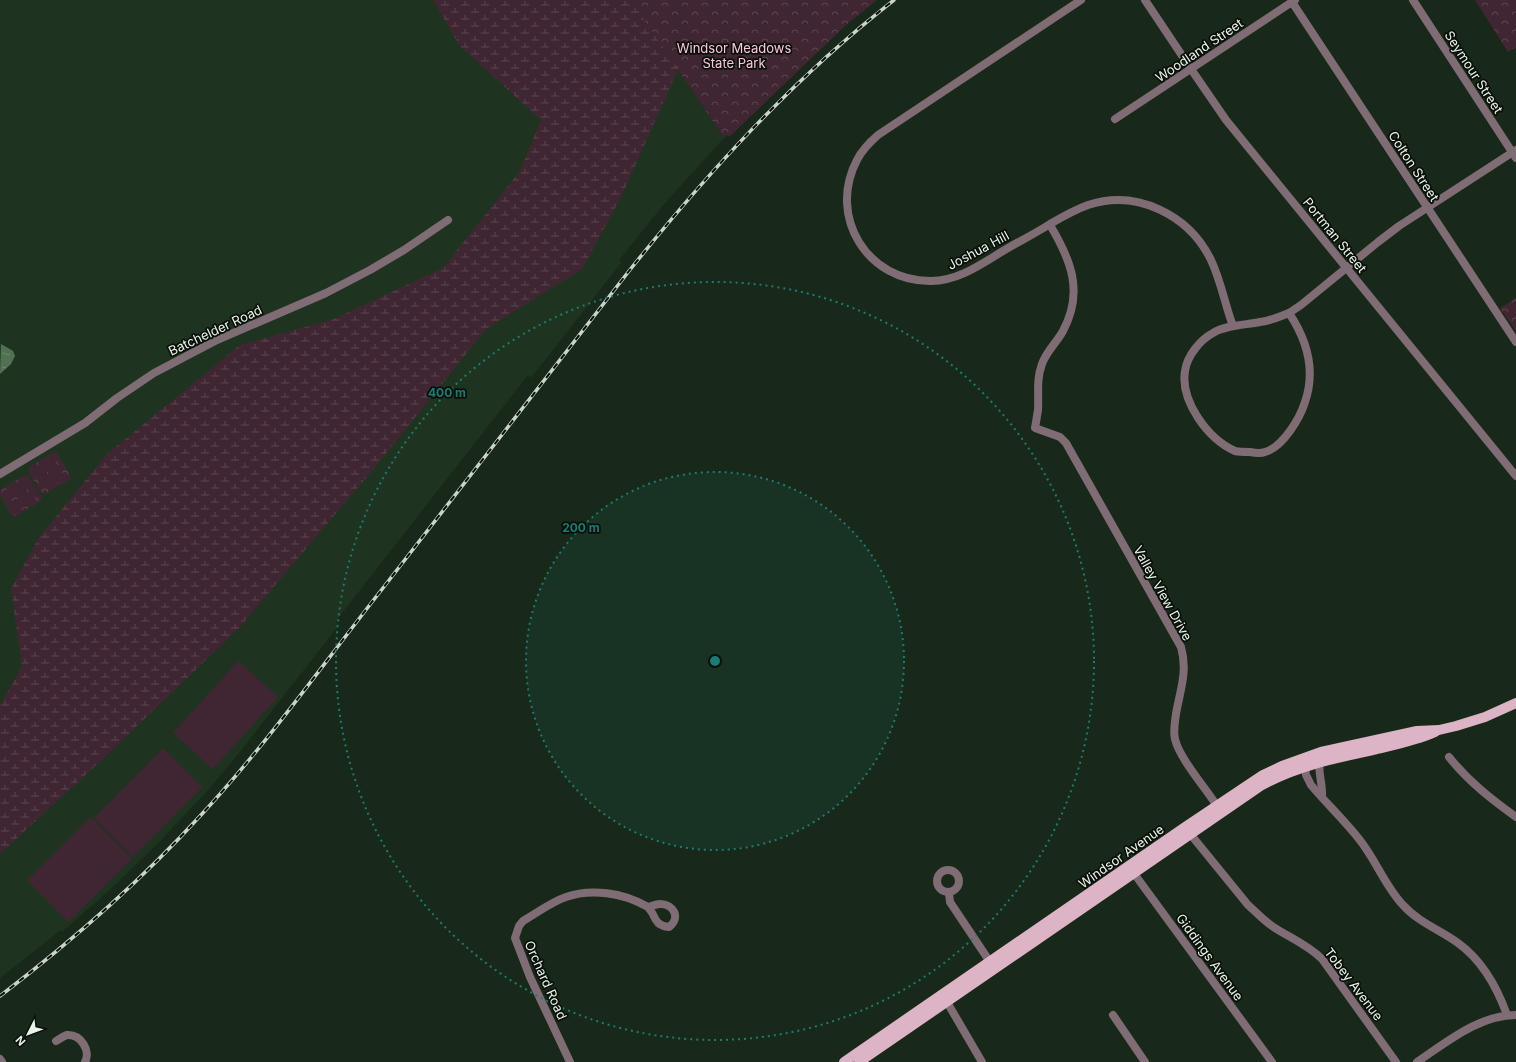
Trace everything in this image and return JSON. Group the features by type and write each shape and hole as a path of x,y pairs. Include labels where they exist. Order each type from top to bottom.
{"main road":[{"name":"Windsor Avenue","path":"844,1062 992,966 1220,809 1263,775 1282,766 1304,762 1417,731 1438,730 1474,721 1516,703"},
{"name":"Windsor Avenue","path":"860,1062 944,998"}],"street":[{"name":"Joshua Hill","path":"1081,0 878,135 869,143 857,160 850,178 847,201 853,230 868,254 891,273 920,281 944,280 953,278 980,265 1077,209 1109,200 1135,202 1149,205 1175,217 1195,235 1212,261 1233,326"},
{"name":"Portman Street","path":"1146,0 1226,120 1516,476"},
{"name":"Seymour Street","path":"1413,0 1515,153"},
{"name":"Woodland Street","path":"1115,119 1294,1"},
{"name":"Colton Street","path":"1294,1 1516,342"},
{"path":"1289,313 1296,323 1304,340 1309,356 1310,376 1307,396 1302,410 1294,425 1277,445 1266,452 1258,453 1236,451 1220,441 1204,427 1191,406 1185,388 1185,370 1191,354 1202,342 1214,332 1233,326 1274,320 1289,313 1302,305 1399,226 1515,153"},
{"name":"Batchelder Road","path":"0,474 85,423 117,398 154,373 217,340 326,293 404,250 448,220"},
{"name":"Valley View Drive","path":"1050,225 1064,248 1071,268 1074,288 1072,306 1064,329 1042,362 1037,386 1038,410 1035,428 1060,437 1066,443 1181,647 1184,660 1184,672 1174,728 1175,738 1184,758 1220,809"},
{"path":"1320,757 1318,769 1322,796"},
{"path":"1448,757 1482,792 1516,817"},
{"path":"1304,762 1306,775 1311,785 1360,840 1390,889 1403,906 1418,919 1459,944 1488,974 1499,993 1507,1015"},
{"name":"Tobey Avenue","path":"1188,831 1248,905 1272,926 1314,951 1322,959 1396,1062"},
{"name":"Giddings Avenue","path":"1131,870 1272,1062"},
{"name":"Orchard Road","path":"570,1062 530,978 517,945 515,938 519,926 523,921 566,897 586,893 612,894 648,907"},
{"path":"949,893 950,902 992,966"},
{"path":"944,998 982,1062"},
{"path":"1113,1015 1146,1062"},
{"path":"1417,1062 1471,1027 1490,1019 1507,1015 1516,1015"},
{"path":"56,1041 68,1035 76,1037 82,1041 86,1048 88,1057 85,1062"}],"shaded area":[{"path":"0,0 631,0 724,138 664,204 619,260 621,263 531,378 528,375 335,622 339,625 235,758 208,790 160,841 115,885 62,932 61,930 0,978"}],"green space":[{"path":"433,0 716,0 693,36 621,197 582,269 486,329 381,460 239,628 107,755 0,854 0,706 22,666 11,589 38,539 106,455 240,345 334,319 443,268 520,171 541,120 460,46"},
{"name":"Windsor Meadows State Park","path":"631,0 877,0 846,25 729,137 727,135 724,138"},
{"path":"1475,0 1516,0 1516,47 1508,52"},
{"path":"1516,298 1516,331 1500,308"},
{"path":"54,452 57,453 70,475 70,479 45,494 41,493 28,471 29,467"},
{"path":"52,457 58,466 39,477 33,468"},
{"path":"60,469 65,478 46,489 40,480"},
{"path":"25,475 28,476 42,498 41,501 16,516 12,516 0,495 0,490"},
{"path":"24,479 29,488 10,500 4,491"},
{"path":"31,491 36,500 17,511 11,503"},
{"path":"238,661 278,697 213,769 173,733"},
{"path":"163,748 202,787 133,857 94,818"},
{"path":"91,817 132,859 68,922 27,880"}],"water":[{"path":"1,344 13,351 15,356 11,364 0,374"}],"railway":[{"path":"0,996 105,910 154,864 201,815 249,760 294,703 659,234 721,162 787,94 857,30 894,0"}]}
